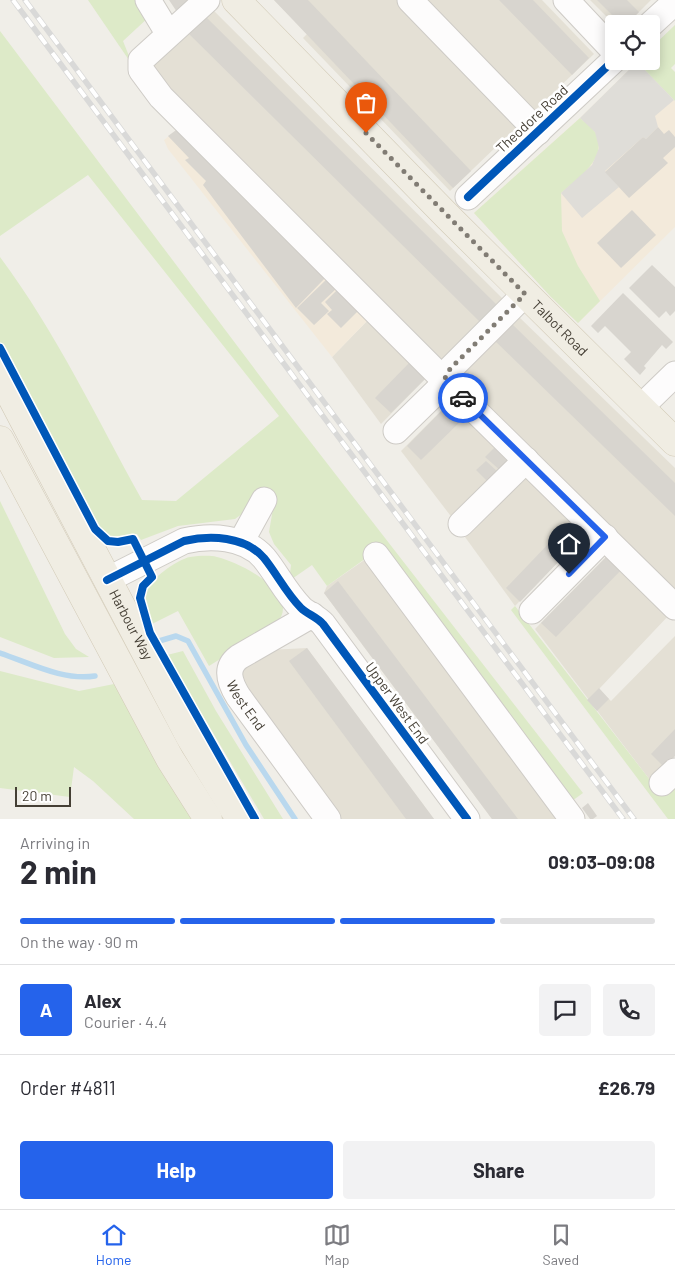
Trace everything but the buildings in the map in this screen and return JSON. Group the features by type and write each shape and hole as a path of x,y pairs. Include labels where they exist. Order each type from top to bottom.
{"main road":[{"name":"Talbot Road","path":"236,0 525,294 675,442"},
{"name":"Harbour Way","path":"0,375 190,737 240,819"},
{"name":"Harbour Way","path":"0,440 170,759 208,819"}],"street":[{"path":"148,0 168,33"},
{"path":"207,0 168,33 141,60 140,65 161,97 444,380 675,607"},
{"path":"410,0 538,132"},
{"path":"566,0 605,41"},
{"path":"660,16 675,2"},
{"name":"Theodore Road","path":"468,197 605,69"},
{"path":"396,431 438,390 450,369 525,294"},
{"path":"640,408 675,374"},
{"path":"461,524 526,460"},
{"path":"107,580 184,541 197,538 241,542 264,500"},
{"path":"532,611 605,537"},
{"name":"Upper West End","path":"241,542 262,556 307,612 323,624 467,819"},
{"path":"376,555 572,819"},
{"name":"West End","path":"307,612 238,657 231,664 229,672 231,682 238,696 328,819"}],"shaded area":[{"path":"274,0 400,0 520,124 450,191 303,38 307,34"},
{"path":"422,0 542,0 594,54 532,113"},
{"path":"590,0 651,0 636,15 605,15"},
{"path":"209,6 504,300 441,362 146,67"},
{"path":"629,70 645,70 675,101 675,227 578,323 551,297 474,213 580,118"},
{"path":"629,70 645,70 674,100 655,116 658,127 646,139 643,137 605,171 619,187 582,218 561,193 592,165 599,148 595,132 580,118"},
{"path":"179,128 368,320 332,357 168,149 164,140"},
{"path":"518,316 675,468 675,590 456,376"},
{"path":"368,320 427,377 381,424 332,357"},
{"path":"452,400 512,459 453,519 401,451"},
{"path":"526,473 586,533 515,606 465,537"},
{"path":"373,554 569,819 492,819 324,593 327,586"},
{"path":"609,554 670,614 599,689 611,701 675,636 675,756 650,780 535,629"},
{"path":"307,648 434,819 337,819 253,705 239,669 269,650"}],"green space":[{"path":"88,0 140,0 150,16 123,41 133,66"},
{"path":"675,25 675,64 671,68 675,72 675,101 645,70 660,70 660,39"},
{"path":"0,31 281,404 583,793 572,801 383,546 327,586 312,565 289,581 291,565 274,544 269,532 275,497 250,508 235,519 178,526 141,540 137,534 110,537 101,531 0,342 0,257 58,345 142,500 176,501 279,416 88,175 0,236"},
{"path":"580,118 595,132 599,141 598,150 590,167 561,193 562,231 578,266 600,301 578,323 551,297 474,213"},
{"path":"0,501 65,634 76,649 89,657 54,658 0,637"},
{"path":"214,556 228,560 266,581 276,591 282,602 282,613 276,624 209,666 178,611 152,624 145,605 145,593 151,583 171,566 190,557"},
{"path":"515,606 650,780 675,781 675,819 668,819 511,610"},
{"path":"183,651 216,711 283,819 264,819 167,655"},
{"path":"0,671 79,691 114,684 192,819 134,819 93,781 74,767 70,797 0,788"}],"waterway":[{"path":"159,641 176,636 188,641 246,745 295,819"},
{"path":"0,653 59,674 83,677 95,676"}],"railway":[{"path":"13,0 623,819"},
{"path":"25,0 634,819"}],"cycle path":[{"path":"468,197 605,68"},
{"path":"0,348 95,529 108,541 118,542 133,539 152,577 143,586 140,598 150,633 255,819"},
{"path":"107,580 184,541 216,538 237,541 247,545 264,558 286,590 303,610 323,624 467,819"}],"way so far":[{"path":"366,133 525,294 450,369 444,380 463,398"}],"route":[{"path":"463,398 605,537 569,574"}]}
